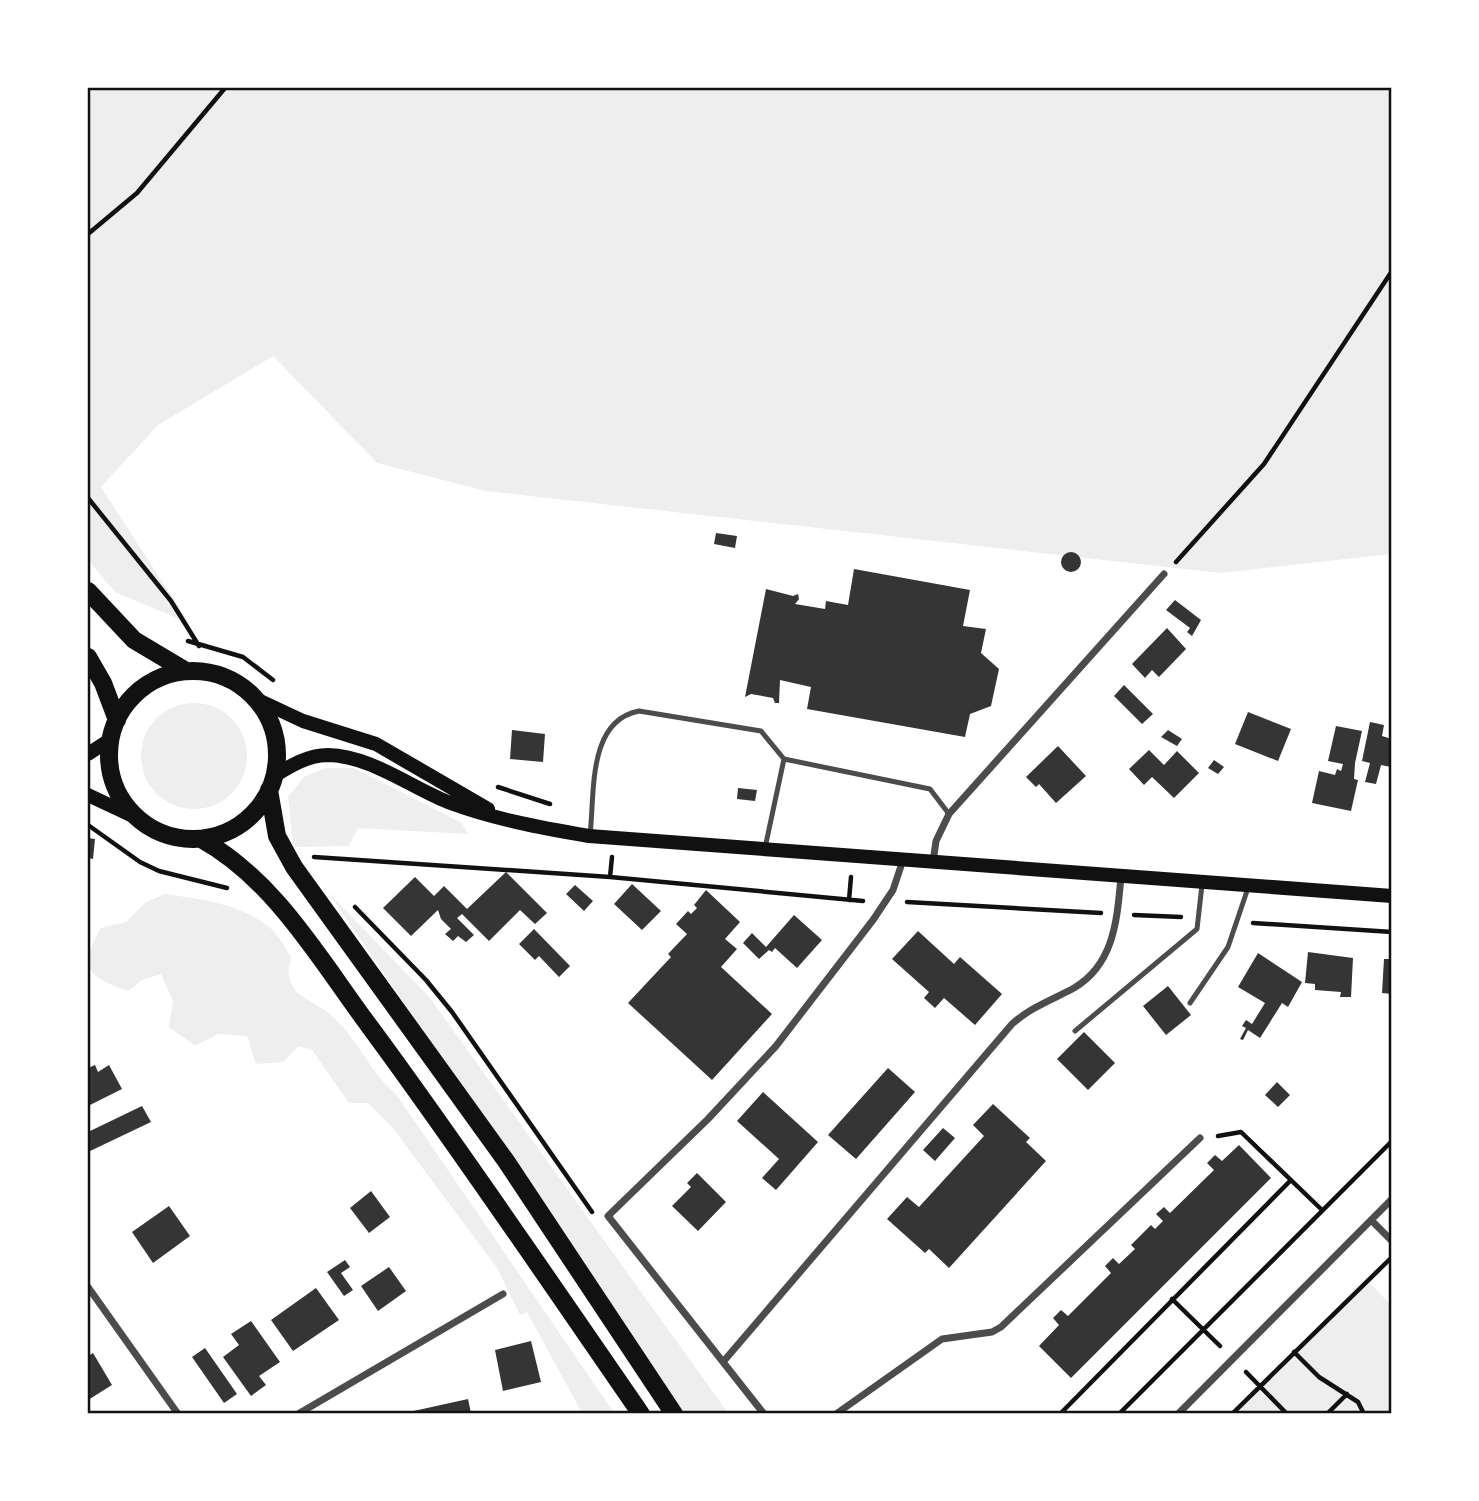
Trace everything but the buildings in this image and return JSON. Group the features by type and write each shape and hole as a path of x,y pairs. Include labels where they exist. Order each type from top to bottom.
{"main road":[{"path":"88,591 134,639 186,671"},
{"path":"88,657 103,683 117,720"},
{"path":"137,818 115,786 109,758 111,738 117,720 134,696 149,684 186,671 215,674 241,686 256,699 303,722 376,744 501,817"},
{"path":"88,795 167,835 201,839 226,832 242,823 260,805 271,783 277,758 273,731 256,699"},
{"path":"88,754 111,738"},
{"path":"271,783 304,760 326,755 340,756 372,766 449,802 501,817 589,836 1391,896"},
{"path":"271,783 275,828 294,867 506,1161 674,1413"},
{"path":"201,839 254,876 284,912 416,1090 640,1413"}],"street":[{"path":"933,862 936,841 949,814 1164,574"},
{"path":"764,1413 608,1216 757,1069 884,903 898,877 903,860"},
{"path":"723,1362 1012,1024 1034,1007 1077,986 1096,968 1112,942 1121,877"},
{"path":"836,1413 942,1339 992,1332 1001,1327 1200,1139"},
{"path":"1178,1413 1391,1199"},
{"path":"1371,1220 1391,1241"},
{"path":"88,1287 178,1413"},
{"path":"298,1413 503,1294"}],"lane":[{"path":"589,836 601,741 607,729 624,714 654,712 761,731 784,759 930,789 949,814"},
{"path":"765,849 784,759"},
{"path":"1075,1031 1197,929 1203,883"},
{"path":"1190,1003 1228,947 1248,886"}],"path":[{"path":"88,234 137,193 225,88"},
{"path":"1164,574 1264,464 1391,271"},
{"path":"88,498 172,601 215,674"},
{"path":"315,866 306,856 610,877 884,903 1198,918"},
{"path":"352,904 426,980 452,1012 597,1219"},
{"path":"1236,922 1391,932"},
{"path":"1200,1139 1241,1132 1322,1210"},
{"path":"1119,1413 1391,1141"},
{"path":"1060,1413 1291,1180"},
{"path":"1231,1413 1391,1257"},
{"path":"1172,1299 1204,1329"},
{"path":"1294,1352 1319,1377 1347,1394 1364,1413"},
{"path":"1327,1413 1347,1394"}],"shaded area":[{"path":"88,88 1391,88 1391,554 1221,573 486,491 377,463 273,356 158,425 101,487 189,623 115,592 88,560"},
{"path":"194,703 214,707 231,719 243,736 247,756 243,776 231,793 214,805 194,809 174,805 157,793 145,776 141,756 145,736 157,719 174,707"},
{"path":"325,768 354,768 462,823 468,834 358,828 349,846 293,847 288,797 304,777"},
{"path":"328,892 430,998 728,1413 683,1413"},
{"path":"165,894 206,901 245,912 275,933 291,957 289,973 294,988 339,1023 378,1075 396,1094 614,1413 582,1413 527,1312 520,1315 497,1268 392,1127 368,1103 349,1103 312,1050 299,1046 283,1062 256,1064 247,1036 218,1034 195,1046 169,1027 173,1001 161,974 142,980 129,991 96,976 91,970 89,953 101,928 126,922 146,902"},
{"path":"1368,1281 1391,1305 1391,1413 1232,1414"}]}
